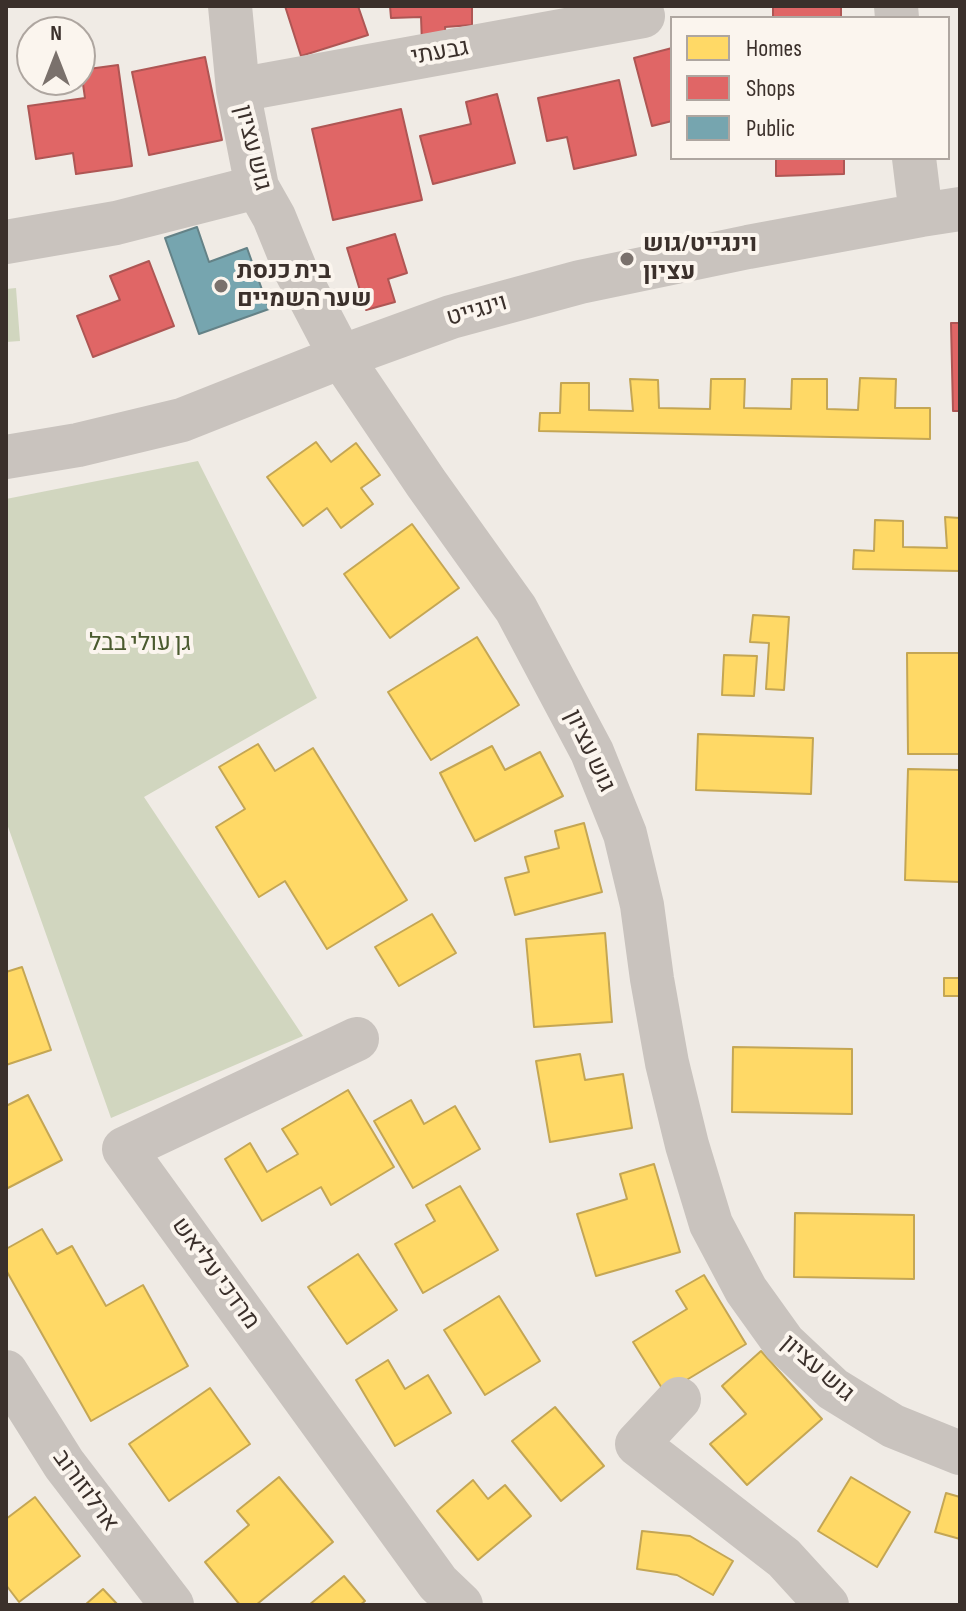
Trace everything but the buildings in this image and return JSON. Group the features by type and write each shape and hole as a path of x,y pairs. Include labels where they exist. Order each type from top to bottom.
{"street":[{"name":"גוש עציון","path":"230,6 238,90 257,187 274,217 296,271 341,357 516,609 592,752 625,834 642,905 667,1063 711,1224 746,1290 784,1343 833,1389 893,1426 960,1453"},
{"name":"גבעתי","path":"238,90 643,16"},
{"path":"915,160 940,212"},
{"path":"6,242 116,223 257,187"},
{"name":"וינגייט","path":"6,457 78,445 182,420 451,317 580,282 940,212"},
{"name":"מרדכי עליאש","path":"357,1039 124,1149 438,1583 461,1605"},
{"name":"ארלוזורוב","path":"6,1372 64,1464 172,1605"},
{"path":"679,1399 637,1444 784,1558 827,1605"}],"green space":[{"path":"16,288 20,341 6,342 6,289"},
{"name":"גן עולי בבל","path":"198,461 317,698 144,797 303,1036 111,1118 6,821 6,499"}],"place":[{"name":"וינגייט/גוש עציון","path":"627,259"},
{"name":"בית כנסת שער השמיים","path":"221,286"}]}
